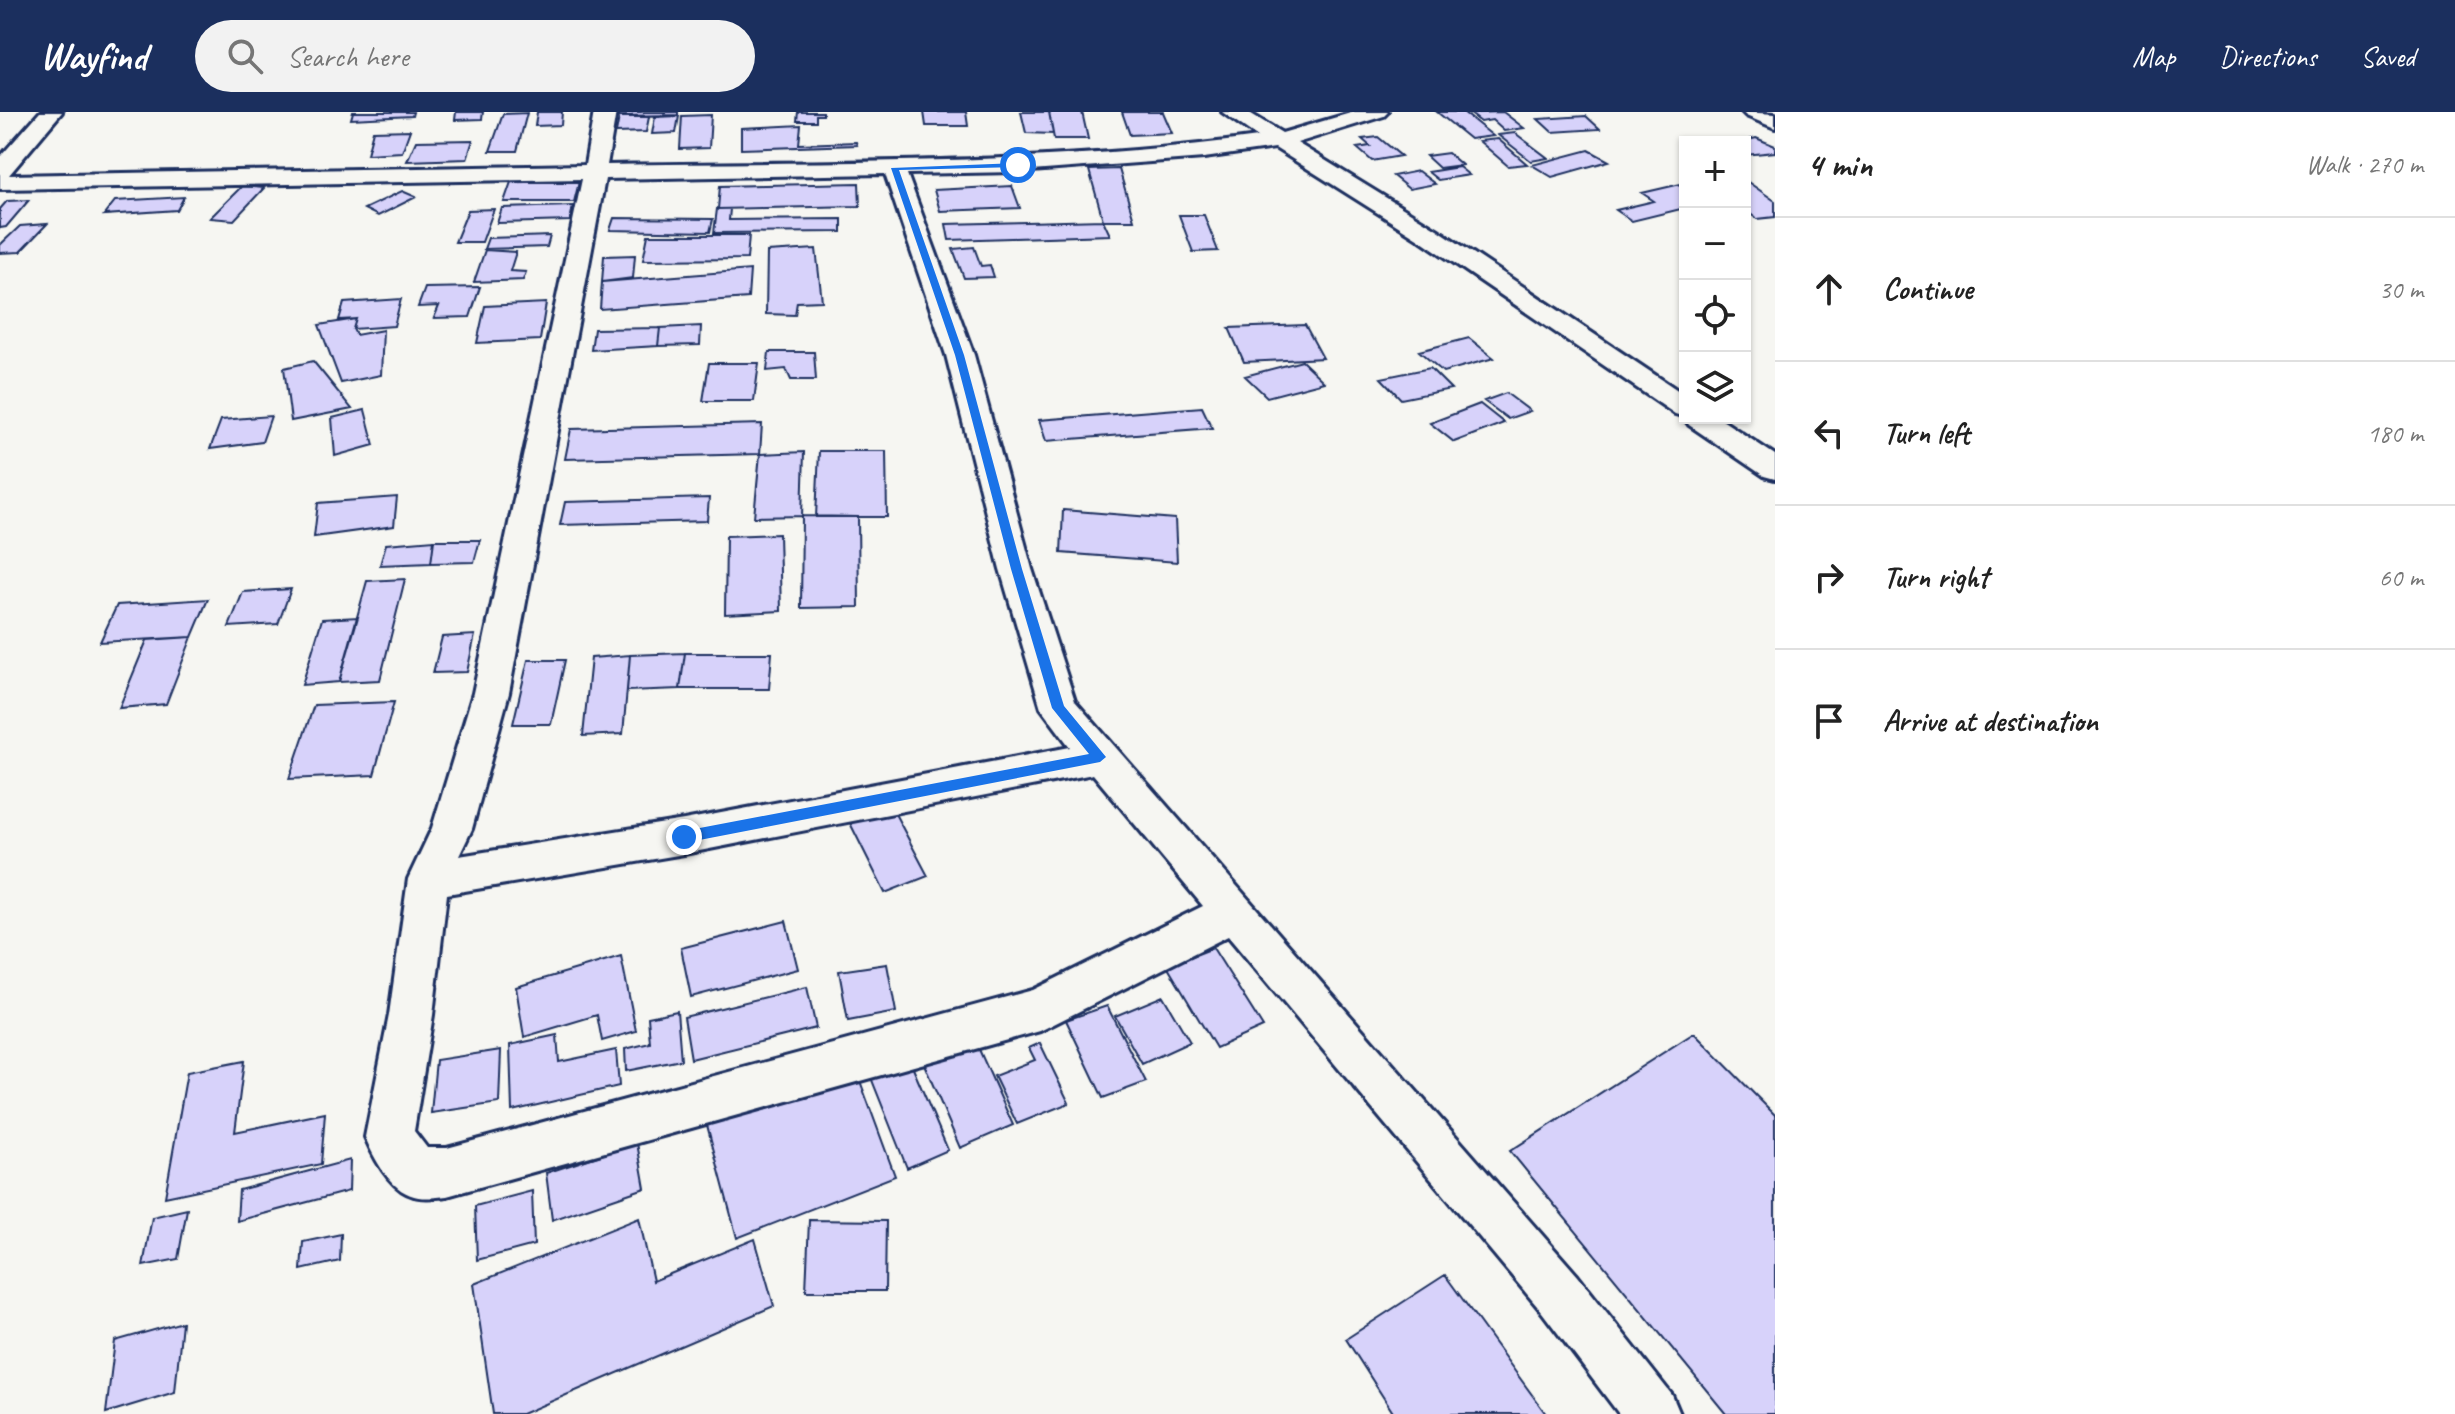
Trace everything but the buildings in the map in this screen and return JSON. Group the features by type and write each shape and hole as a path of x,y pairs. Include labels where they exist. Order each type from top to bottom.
{"street":[{"path":"0,171 51,112"},
{"path":"605,112 579,264 491,693 452,829 428,879 411,1015 389,1137 416,1173 447,1172 1040,1010 1233,912"},
{"path":"1233,112 1428,234 1679,404"},
{"path":"0,182 1018,165 1204,151 1279,141 1377,112"},
{"path":"1753,112 1775,122"},
{"path":"894,168 960,355 1016,569 1059,708 1560,1294 1653,1414"},
{"path":"1708,424 1775,469"},
{"path":"428,879 684,837 1100,757"}],"route":[{"path":"684,837 1100,757 1059,708 1016,569 960,355 894,168 1018,165"}]}
